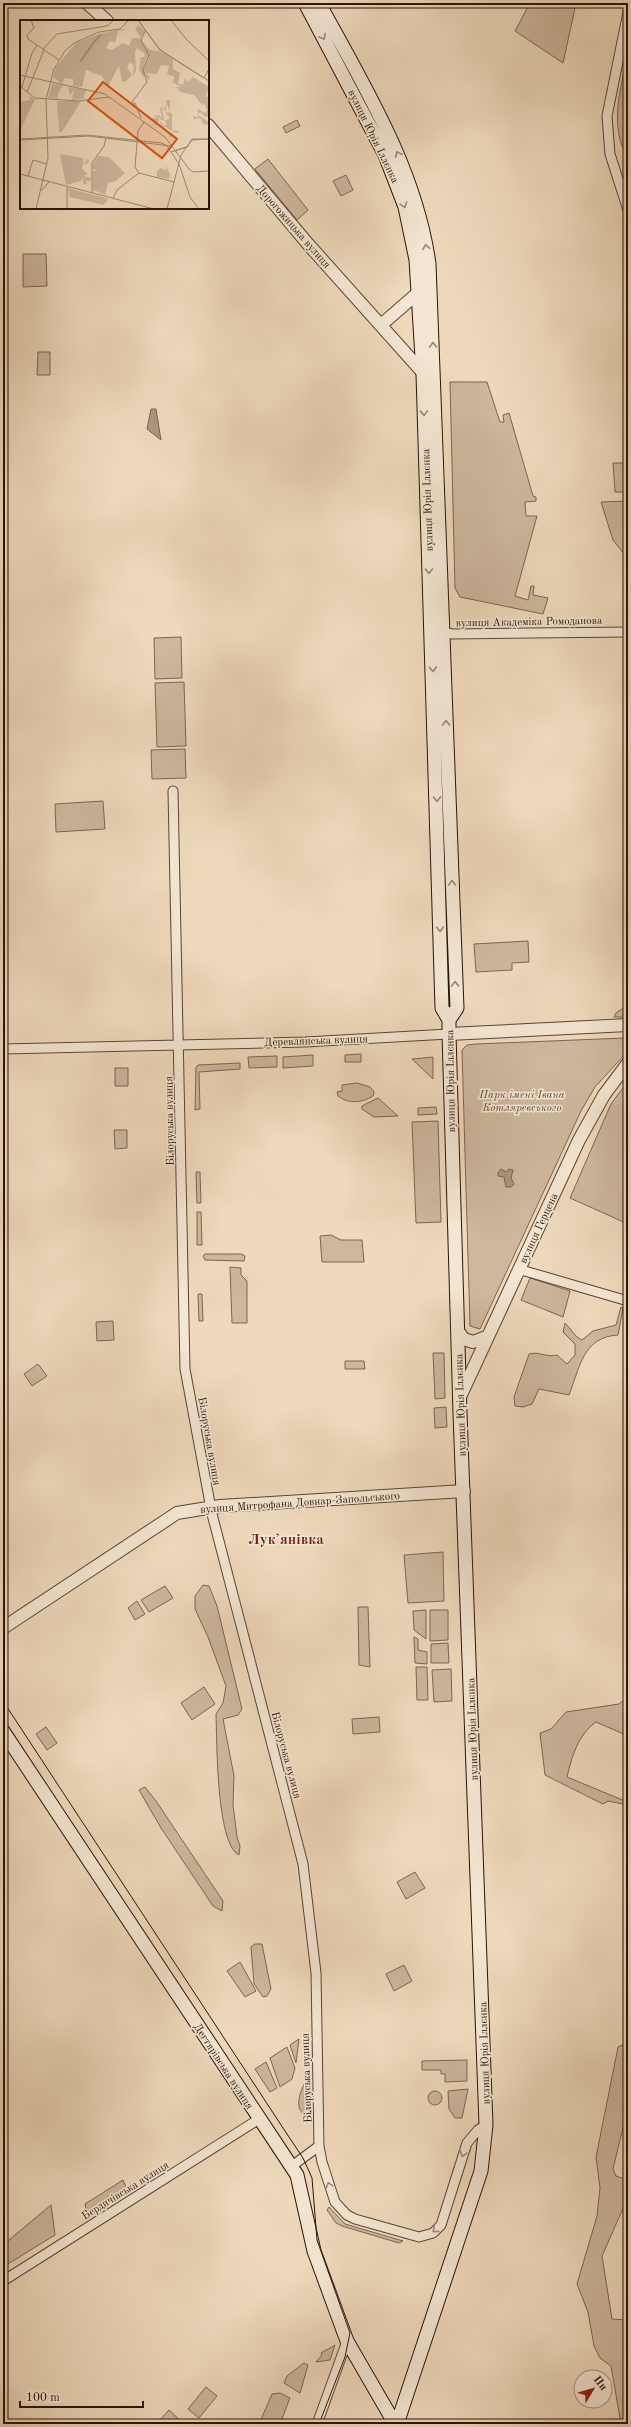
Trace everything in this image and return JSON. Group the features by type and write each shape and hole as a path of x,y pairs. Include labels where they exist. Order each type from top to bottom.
{"main road":[{"name":"вулиця Юрія Іллєнка","path":"305,3 371,125 396,181 412,233 425,289 434,384 437,631"},
{"name":"вулиця Юрія Іллєнка","path":"319,3 382,122 408,178 426,244 424,374 456,1008 449,1020 449,1034 459,1398 464,1490 486,2125 481,2171 396,2424"},
{"name":"Дегтярівська вулиця","path":"3,1731 259,2119 292,2166 301,2184 314,2251 348,2341 396,2424"}],"street":[{"path":"87,3 106,20"},
{"path":"628,12 607,116 610,154 628,210"},
{"name":"Дорогожицька вулиця","path":"209,126 308,244 434,384"},
{"path":"381,325 425,289"},
{"name":"вулиця Академіка Ромоданова","path":"437,631 452,634 628,632"},
{"name":"Білоруська вулиця","path":"173,791 180,1045 185,1369 210,1508 303,1864 316,1973 319,2146 331,2193 336,2202 347,2215 409,2235 428,2236 441,2226 466,2143 478,2130 486,2125"},
{"name":"Деревлянська вулиця","path":"3,1049 311,1041 628,1026"},
{"name":"вулиця Герцена","path":"459,1398 486,1337 583,1134 604,1094 628,1063"},
{"path":"518,1269 628,1302"},
{"path":"458,1331 464,1339 474,1342 486,1337"},
{"name":"вулиця Митрофана Довнар-Запольського","path":"3,1628 177,1513 210,1508 464,1490"},
{"name":"Бердичівська вулиця","path":"3,2281 259,2119"},
{"path":"292,2166 319,2146"},
{"path":"317,2424 348,2341"}],"green space":[{"path":"530,3 566,3 575,8 563,63 515,31"},
{"path":"628,56 628,158 622,146 619,134 618,108 619,94"},
{"path":"297,120 300,126 286,133 283,127"},
{"path":"268,159 308,210 297,220 255,169"},
{"path":"346,175 353,190 341,196 333,181"},
{"path":"23,254 46,254 47,286 23,287"},
{"path":"38,352 50,352 50,375 37,375"},
{"path":"450,382 487,382 500,422 504,422 503,415 509,413 533,496 536,497 536,501 525,502 526,516 537,516 515,596 528,600 531,586 534,586 533,595 548,598 543,614 460,597 455,588"},
{"path":"626,447 628,447 628,492 615,492 613,463 627,463"},
{"path":"628,501 628,559 613,540 601,502"},
{"path":"181,637 182,678 155,679 154,638"},
{"path":"184,682 186,746 157,747 155,683"},
{"path":"185,749 186,778 152,779 151,750"},
{"path":"103,801 105,829 56,832 55,804"},
{"path":"528,941 529,962 512,963 512,970 476,972 474,944"},
{"path":"628,1005 628,1017 614,1017 616,1013"},
{"name":"Парк імені Івана Котляревського","path":"625,1038 628,1051 595,1087 581,1111 480,1329 470,1326 462,1050 467,1045 476,1044"},
{"path":"361,1054 361,1062 345,1062 345,1055"},
{"path":"313,1055 313,1066 283,1068 283,1057"},
{"path":"277,1056 277,1067 249,1068 248,1057"},
{"path":"433,1057 433,1079 412,1059"},
{"path":"240,1063 240,1069 199,1072 200,1109 195,1110 196,1067 198,1065"},
{"path":"115,1068 128,1068 128,1086 115,1086"},
{"path":"628,1081 628,1224 570,1198 611,1104"},
{"path":"357,1083 370,1087 374,1092 373,1096 355,1102 342,1099 338,1096 337,1092 342,1091 342,1085"},
{"path":"378,1098 398,1116 374,1117 362,1109 362,1106"},
{"path":"436,1107 437,1114 418,1115 418,1108"},
{"path":"438,1121 441,1222 416,1223 412,1122"},
{"path":"114,1130 127,1130 127,1148 115,1149"},
{"path":"196,1172 200,1172 201,1203 197,1203"},
{"path":"197,1212 201,1212 202,1245 197,1245"},
{"path":"331,1235 341,1240 362,1240 364,1262 322,1262 320,1236"},
{"path":"205,1254 241,1254 245,1256 244,1261 205,1260 203,1256"},
{"path":"230,1267 241,1268 241,1275 247,1281 247,1323 232,1323"},
{"path":"530,1278 570,1291 563,1317 521,1300"},
{"path":"198,1294 202,1294 203,1321 199,1321"},
{"path":"621,1307 623,1308 618,1335 606,1337 597,1341 590,1347 580,1364 569,1395 539,1389 532,1404 523,1407 515,1406 514,1397 529,1354 536,1353 550,1356 557,1355 567,1364 575,1355 575,1344 563,1332 565,1323 577,1337 582,1340 593,1331 616,1325"},
{"path":"113,1321 114,1340 97,1341 96,1322"},
{"path":"433,1353 444,1353 445,1398 435,1399"},
{"path":"345,1361 364,1361 365,1369 345,1369"},
{"path":"38,1364 47,1376 32,1386 24,1374"},
{"path":"446,1407 447,1427 435,1428 434,1408"},
{"path":"443,1552 444,1601 408,1603 404,1555"},
{"path":"203,1585 209,1586 217,1606 242,1709 238,1715 223,1719 234,1776 233,1805 237,1837 240,1846 239,1855 231,1847 226,1832 219,1790 216,1714 223,1703 226,1686 208,1637 195,1609 195,1596"},
{"path":"165,1586 173,1598 149,1612 141,1600"},
{"path":"137,1601 145,1614 135,1620 128,1608"},
{"path":"358,1607 368,1607 370,1667 359,1665"},
{"path":"426,1610 426,1639 414,1630 413,1611"},
{"path":"430,1610 448,1610 448,1640 430,1641"},
{"path":"414,1637 418,1639 418,1650 427,1652 427,1664 415,1663"},
{"path":"448,1643 449,1663 431,1663 431,1644"},
{"path":"416,1667 427,1667 428,1700 417,1700"},
{"path":"451,1669 452,1701 434,1702 432,1670"},
{"path":"204,1687 215,1704 192,1720 181,1703"},
{"path":"628,1697 628,1736 596,1722 580,1740 571,1761 567,1777 625,1801 628,1799 628,1805 608,1801 603,1804 545,1775 540,1733 551,1729 566,1712 619,1704"},
{"path":"379,1717 380,1732 353,1734 352,1719"},
{"path":"46,1727 57,1743 47,1750 36,1734"},
{"path":"145,1787 223,1901 222,1911 213,1906 161,1828 139,1790"},
{"path":"415,1872 425,1888 406,1899 397,1882"},
{"path":"255,1944 262,1944 271,1989 267,1996 263,1997 254,1984 251,1947"},
{"path":"240,1962 256,1991 245,1997 227,1971"},
{"path":"404,1965 412,1981 394,1991 386,1974"},
{"path":"299,2039 296,2063 290,2045"},
{"path":"628,2043 628,2107 613,2169 616,2176 628,2180 625,2204 602,2256 612,2319 628,2320 628,2424 621,2424 613,2378 613,2369 600,2358 594,2346 588,2312 577,2284 597,2216 600,2188 596,2157 618,2047"},
{"path":"287,2047 295,2068 292,2079 280,2087 270,2058"},
{"path":"467,2060 467,2081 445,2082 445,2074 441,2074 441,2070 422,2070 422,2061"},
{"path":"266,2062 277,2088 270,2092 255,2069"},
{"path":"306,2080 308,2081 308,2112 305,2115 299,2108 299,2099"},
{"path":"468,2089 462,2118 455,2118 449,2109 448,2091"},
{"path":"435,2091 440,2093 442,2098 440,2103 435,2105 430,2103 428,2098 430,2093"},
{"path":"123,2180 127,2190 87,2214 85,2204"},
{"path":"51,2205 55,2235 3,2267 3,2245"},
{"path":"329,2207 345,2224 403,2241 399,2243 342,2226 336,2223 327,2210"},
{"path":"335,2345 330,2360 316,2362 322,2355 321,2353"},
{"path":"304,2363 308,2365 300,2393 284,2383 287,2376"},
{"path":"206,2387 217,2396 199,2418 188,2409"},
{"path":"280,2393 290,2398 280,2424 259,2424 272,2394"},
{"path":"169,2410 184,2424 156,2424"}],"shaded area":[{"path":"151,409 156,409 161,440 147,429"},
{"path":"501,1169 506,1172 509,1169 513,1170 511,1178 514,1184 511,1187 506,1187 504,1177 498,1176"}],"tram line":[{"path":"3,1701 303,2158 312,2178 317,2240 350,2333 345,2357 319,2424"}],"district":[{"name":"Лукʼянівка","path":"286,1539"}]}
